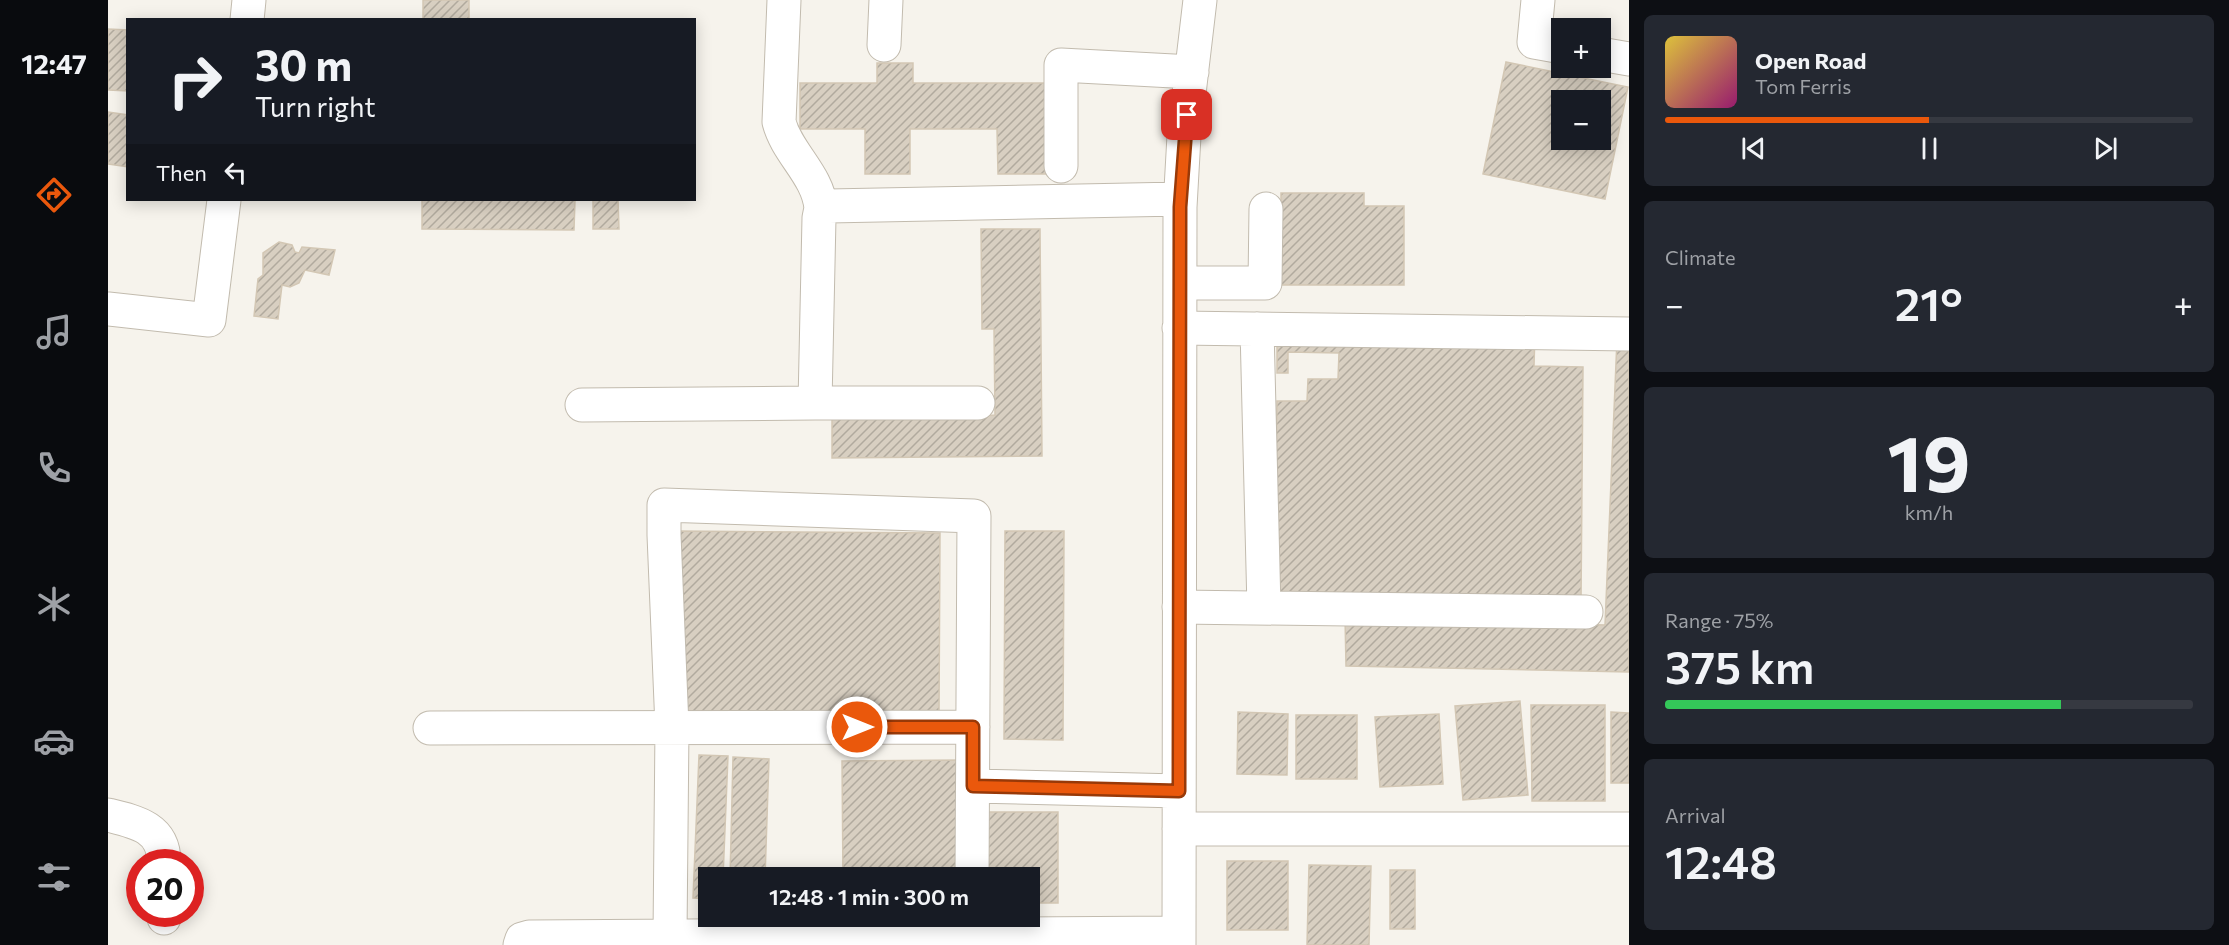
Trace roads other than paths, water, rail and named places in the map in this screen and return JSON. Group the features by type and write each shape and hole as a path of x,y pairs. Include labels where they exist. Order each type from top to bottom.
{"street":[{"path":"247,18 249,0"},
{"path":"784,0 779,122 782,133 816,188 821,208 814,403"},
{"path":"884,45 886,0"},
{"path":"1002,927 1179,939 1180,199 1184,136 1200,0"},
{"path":"1538,0 1534,42 1551,45"},
{"path":"1611,56 1629,59"},
{"path":"1061,166 1061,65 1192,72"},
{"path":"821,208 1180,199"},
{"path":"108,309 209,320 224,201"},
{"path":"1179,283 1265,283 1266,209"},
{"path":"1179,328 1629,334"},
{"path":"1257,329 1264,608"},
{"path":"582,405 978,403"},
{"path":"670,936 672,728 664,505 974,516 972,867"},
{"path":"1179,607 1586,612"},
{"path":"430,728 973,727"},
{"path":"973,786 1179,791"},
{"path":"108,815 133,821 151,831 161,842 162,849"},
{"path":"1179,829 1629,829"},
{"path":"520,945 522,939 529,937 670,936 917,927"}]}
